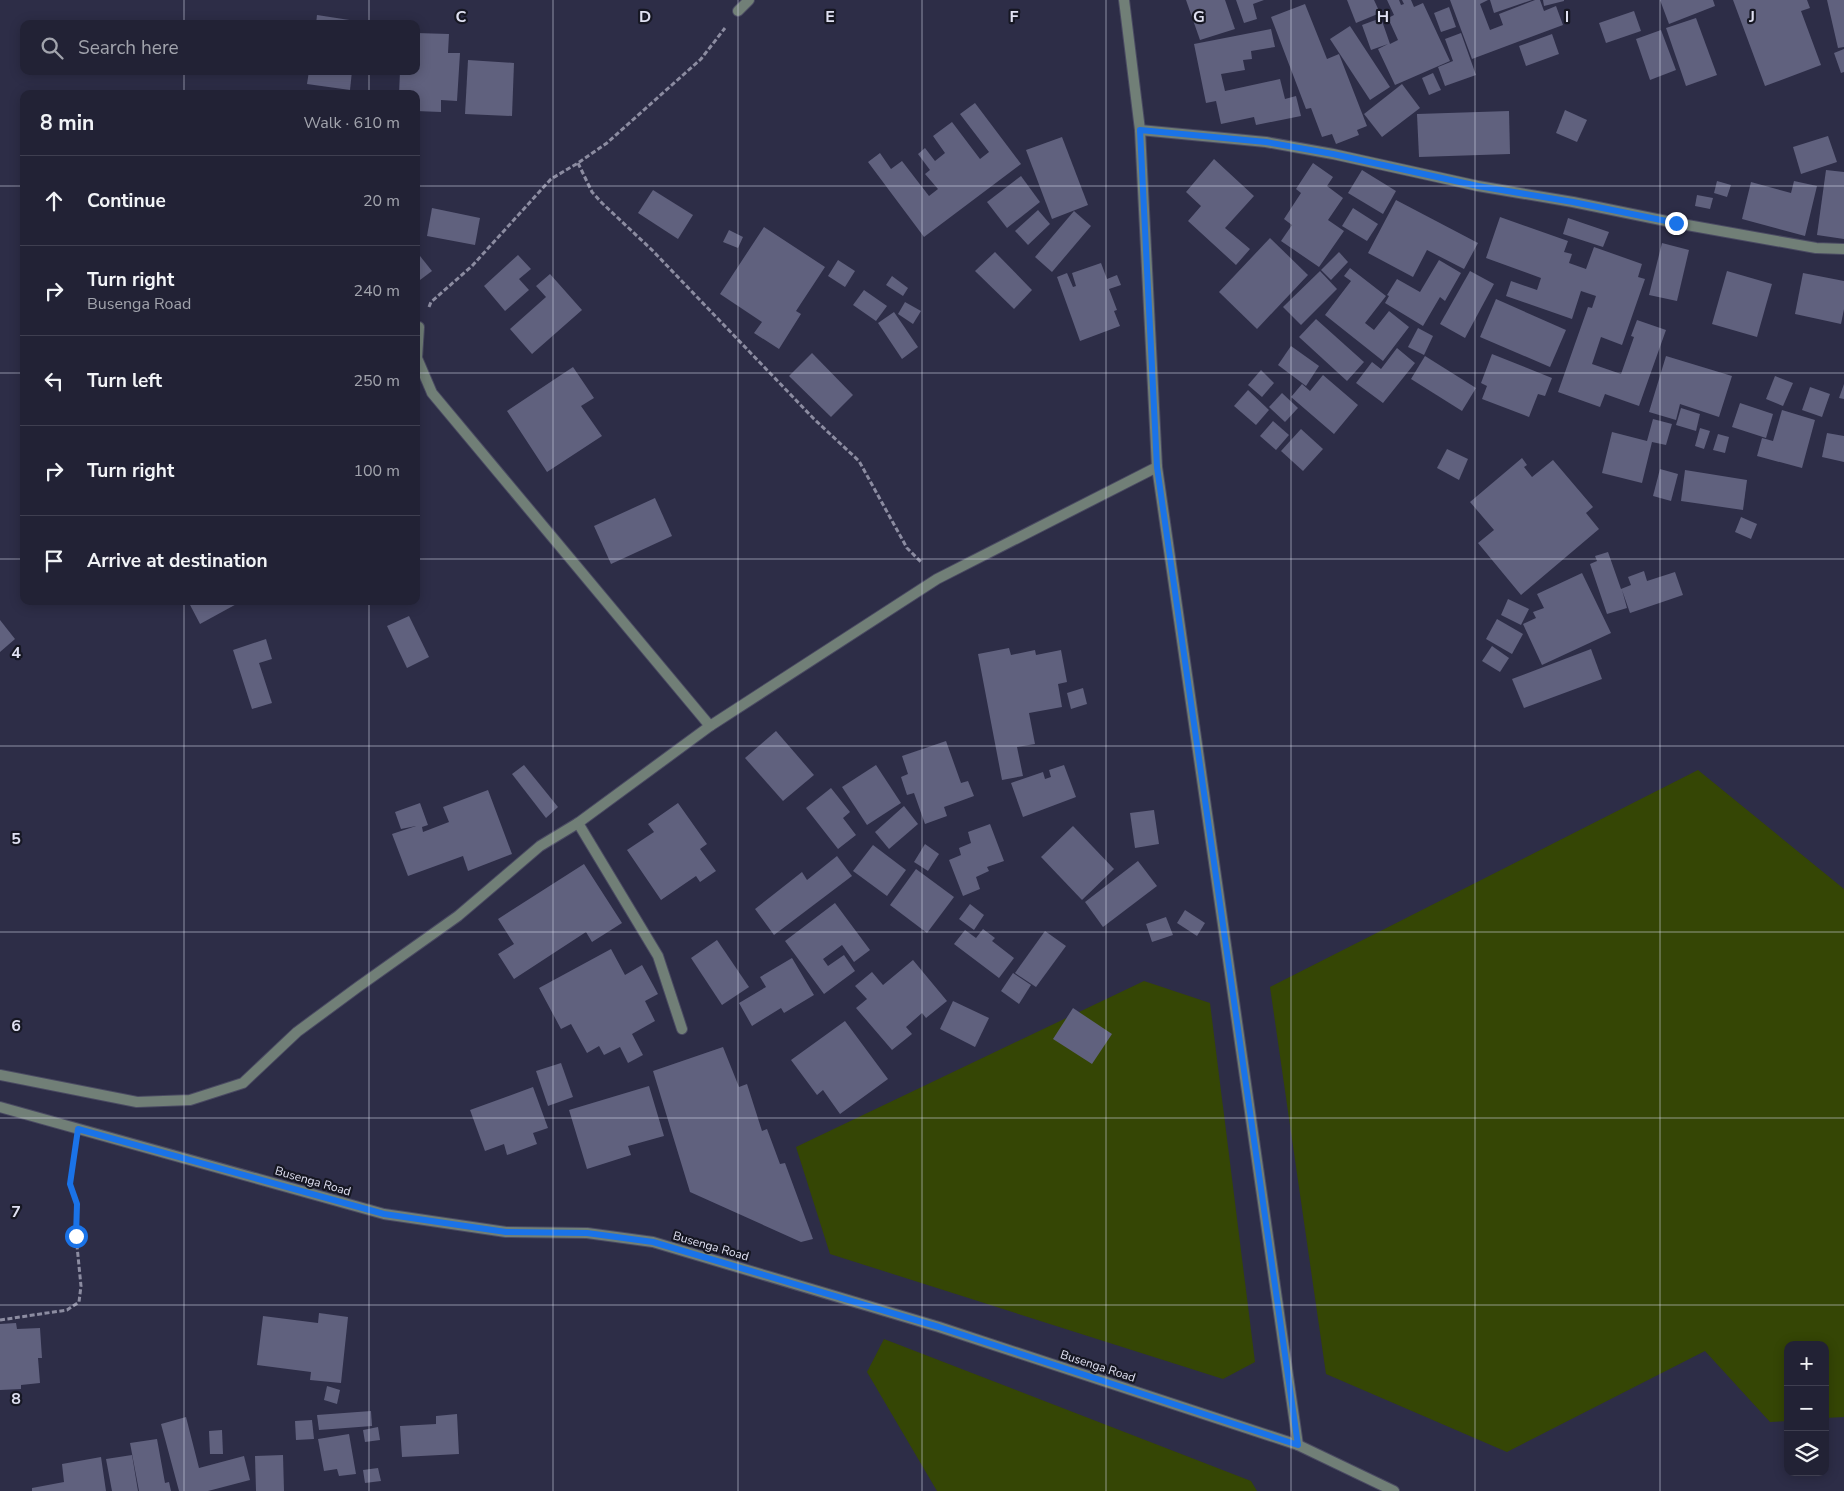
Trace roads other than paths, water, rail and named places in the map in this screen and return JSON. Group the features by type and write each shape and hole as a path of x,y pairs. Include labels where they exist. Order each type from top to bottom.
{"street":[{"path":"738,11 749,0"},
{"path":"1124,0 1140,130 1157,467 1298,1445"},
{"path":"1140,130 1266,142 1333,154 1478,186 1573,202 1676,223 1816,248 1844,249"},
{"path":"420,367 432,393 710,726"},
{"path":"0,1075 137,1102 190,1100 244,1083 298,1032 358,986 458,916 540,846 578,823 710,726 937,579 1157,467"},
{"path":"578,823 658,956 682,1029"},
{"name":"Busenga Road","path":"0,1107 384,1214 506,1232 587,1233 653,1242 939,1327 1298,1445 1394,1491"}]}
